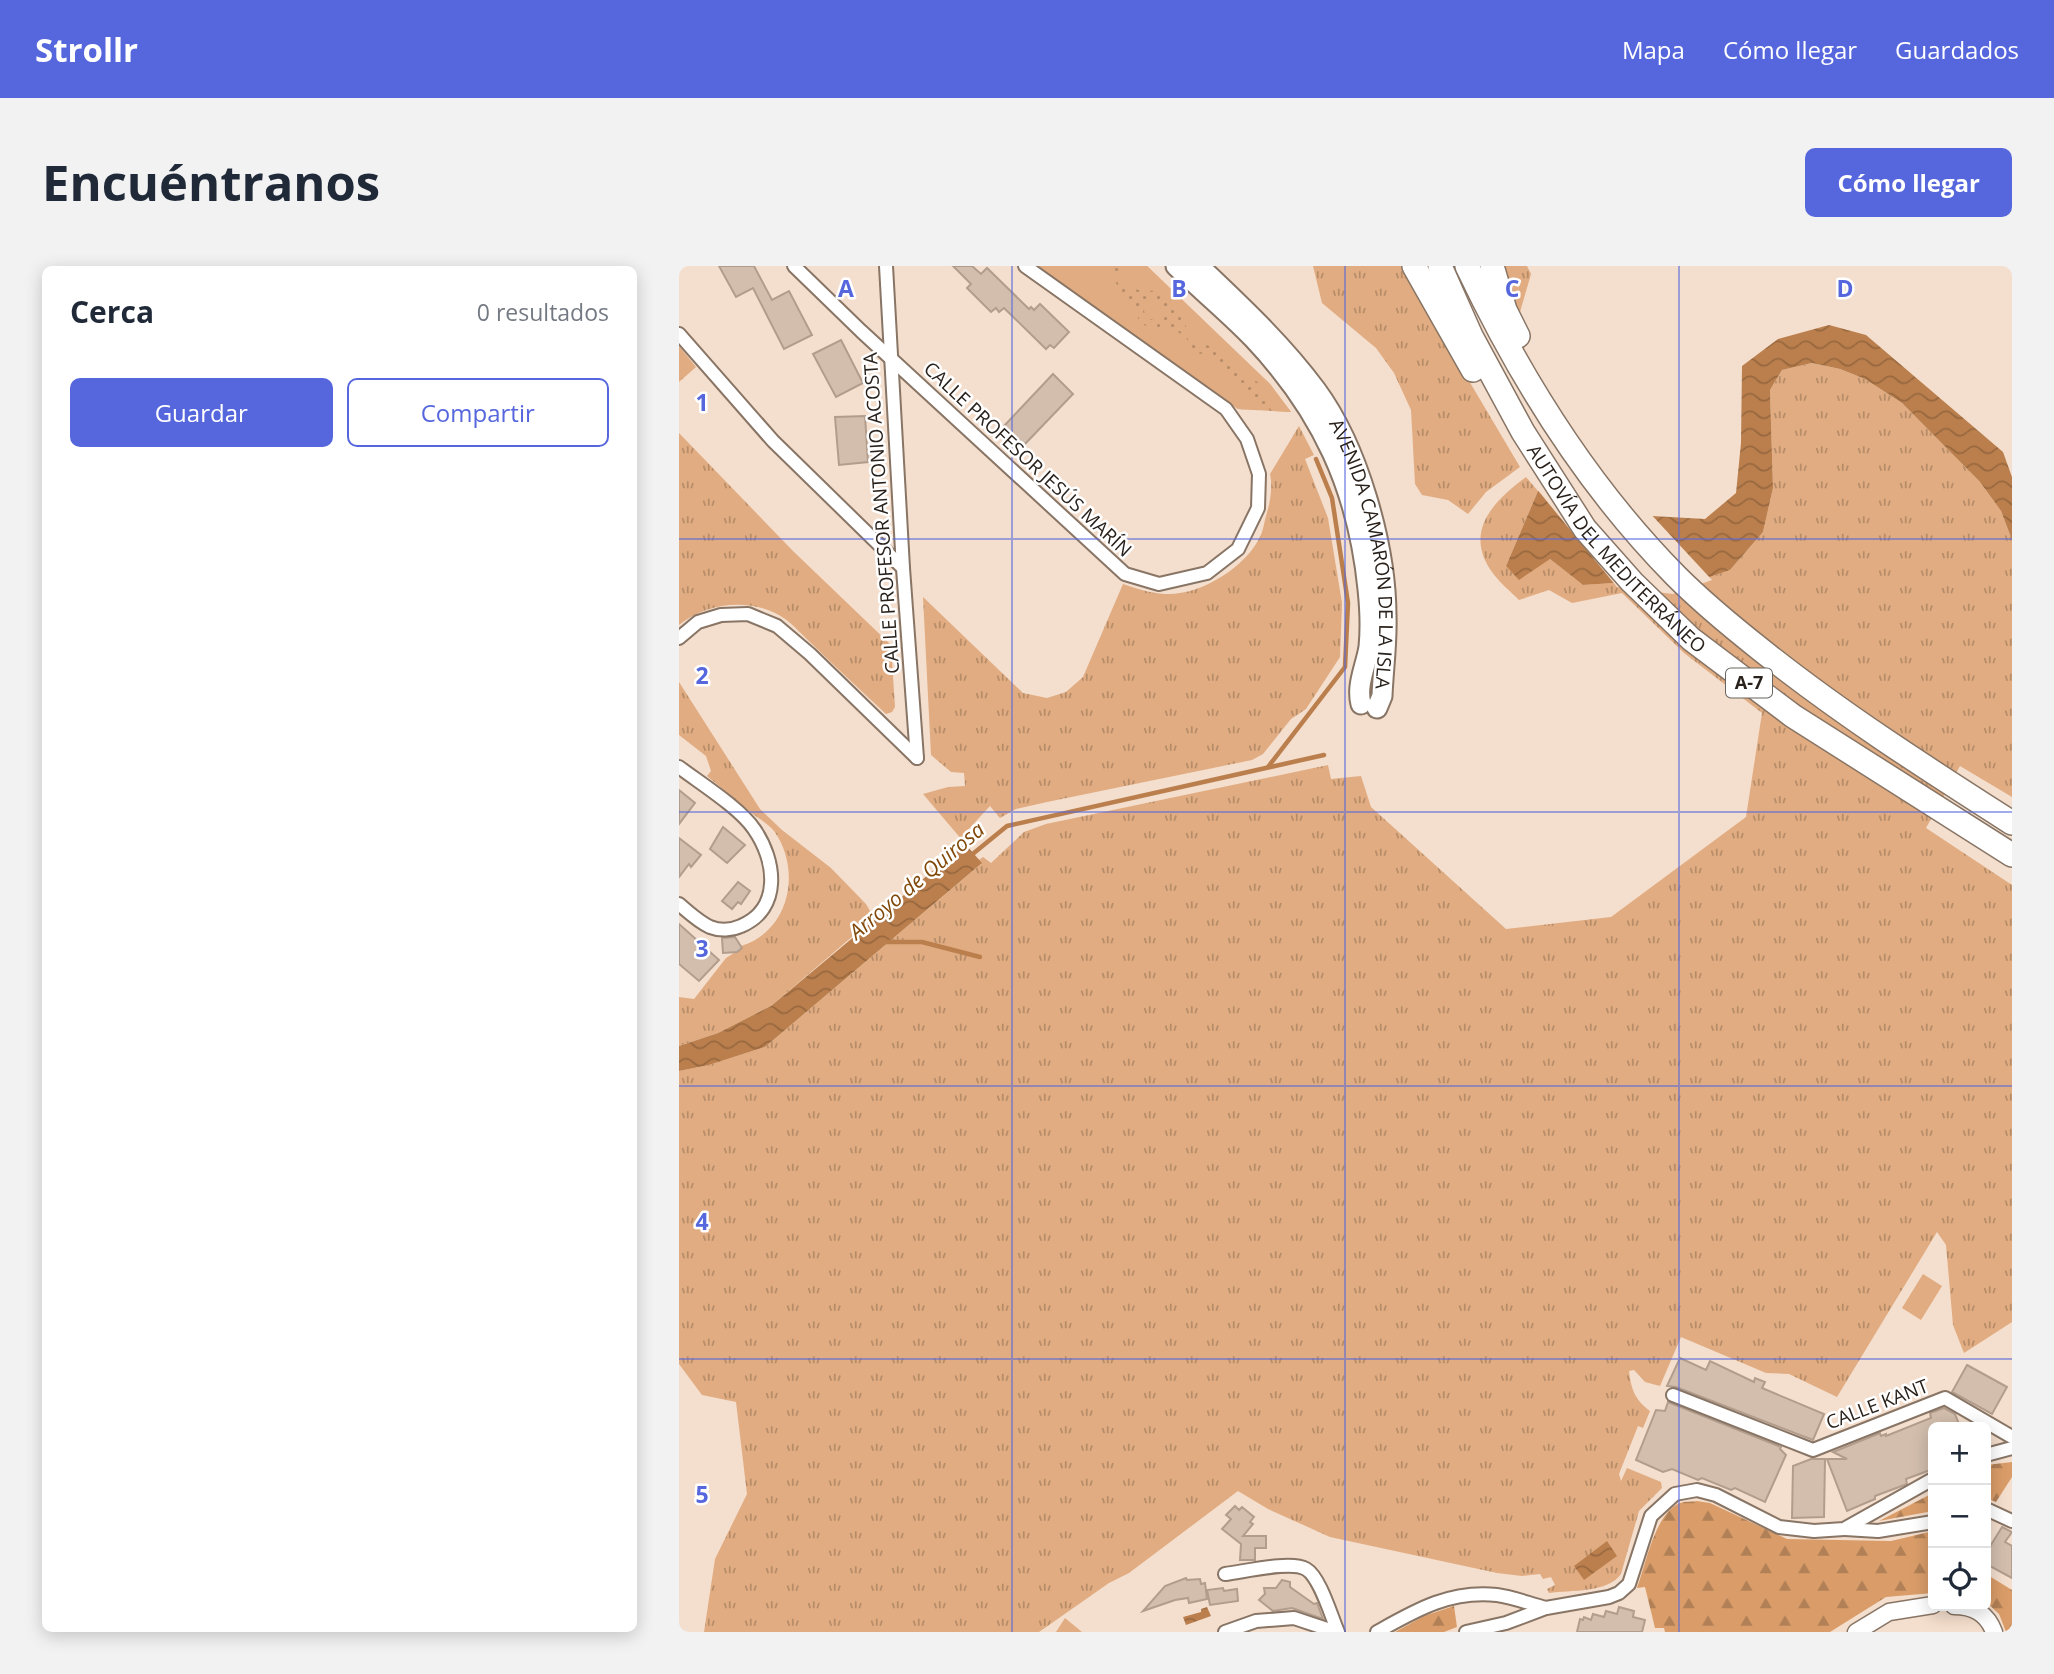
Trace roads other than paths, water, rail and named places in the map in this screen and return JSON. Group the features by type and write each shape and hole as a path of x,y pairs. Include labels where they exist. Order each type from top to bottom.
{"highway":[{"path":"1414,266 1464,340"},
{"name":"AUTOVÍA DEL MEDITERRÁNEO","path":"1440,266 1464,340 1585,529 1632,582 1691,639 1793,716 2012,855"},
{"path":"1467,266 1503,324"},
{"path":"1492,266 1503,324"},
{"name":"A-7","path":"1503,324 1592,456 1641,519 1685,565 1745,636 1817,695 2012,823"}],"main road":[{"name":"AVENIDA CAMARÓN DE LA ISLA","path":"1176,266 1253,338 1299,393 1324,432 1359,526 1370,615 1369,648 1358,695 1369,706 1382,696 1386,598 1374,522 1358,470 1317,391 1264,328 1199,266"}],"street":[{"name":"CALLE PROFESOR JESÚS MARÍN","path":"794,266 1125,574 1159,584 1207,573 1238,549 1258,508 1259,474 1247,439 1226,409 1025,266"},
{"name":"CALLE PROFESOR ANTONIO ACOSTA","path":"679,638 698,622 721,615 748,614 777,626 810,654 917,758 886,266"},
{"path":"679,334 773,441 903,568"},
{"path":"679,767 754,828 765,849 771,873 771,892 764,911 753,921 726,930 711,927 679,904"},
{"name":"CALLE KANT","path":"1673,1395 1813,1450 1945,1398 2012,1437"},
{"path":"1991,1454 2012,1448"},
{"path":"1844,1529 1928,1482"},
{"path":"1467,1632 1506,1623 1546,1608 1619,1593 1629,1584 1651,1516 1675,1494 1697,1490 1716,1495 1779,1527 1814,1531 1878,1531 1928,1522"},
{"path":"1991,1511 2012,1521"},
{"path":"1225,1574 1296,1565 1308,1570 1317,1582 1337,1632"},
{"path":"1377,1632 1431,1603 1458,1596 1497,1595 1546,1608"},
{"path":"1856,1632 1889,1612 1928,1606"},
{"path":"1977,1611 1984,1614 1994,1632"},
{"path":"1225,1632 1256,1621 1294,1618 1337,1632"}],"water":[{"path":"1829,325 1866,335 2003,452 2012,477 2012,540 2001,511 1980,482 1902,403 1865,379 1840,369 1812,363 1782,370 1770,390 1773,488 1763,532 1730,570 1673,590 1614,583 1583,585 1550,559 1519,580 1506,566 1538,491 1592,493 1652,516 1705,519 1736,493 1741,443 1742,366 1778,339"},
{"path":"965,844 982,863 765,1047 709,1065 679,1071 679,1046 718,1033 771,1006"},
{"path":"1607,1541 1617,1556 1584,1580 1574,1566"},
{"path":"1207,1607 1211,1616 1186,1625 1183,1617 1201,1612 1201,1609"}],"waterway":[{"path":"1268,767 1345,667 1348,603 1332,498 1316,459"},
{"name":"Arroyo de Quirosa","path":"969,857 1007,826 1324,755"},
{"path":"885,942 922,942 980,957"}]}
